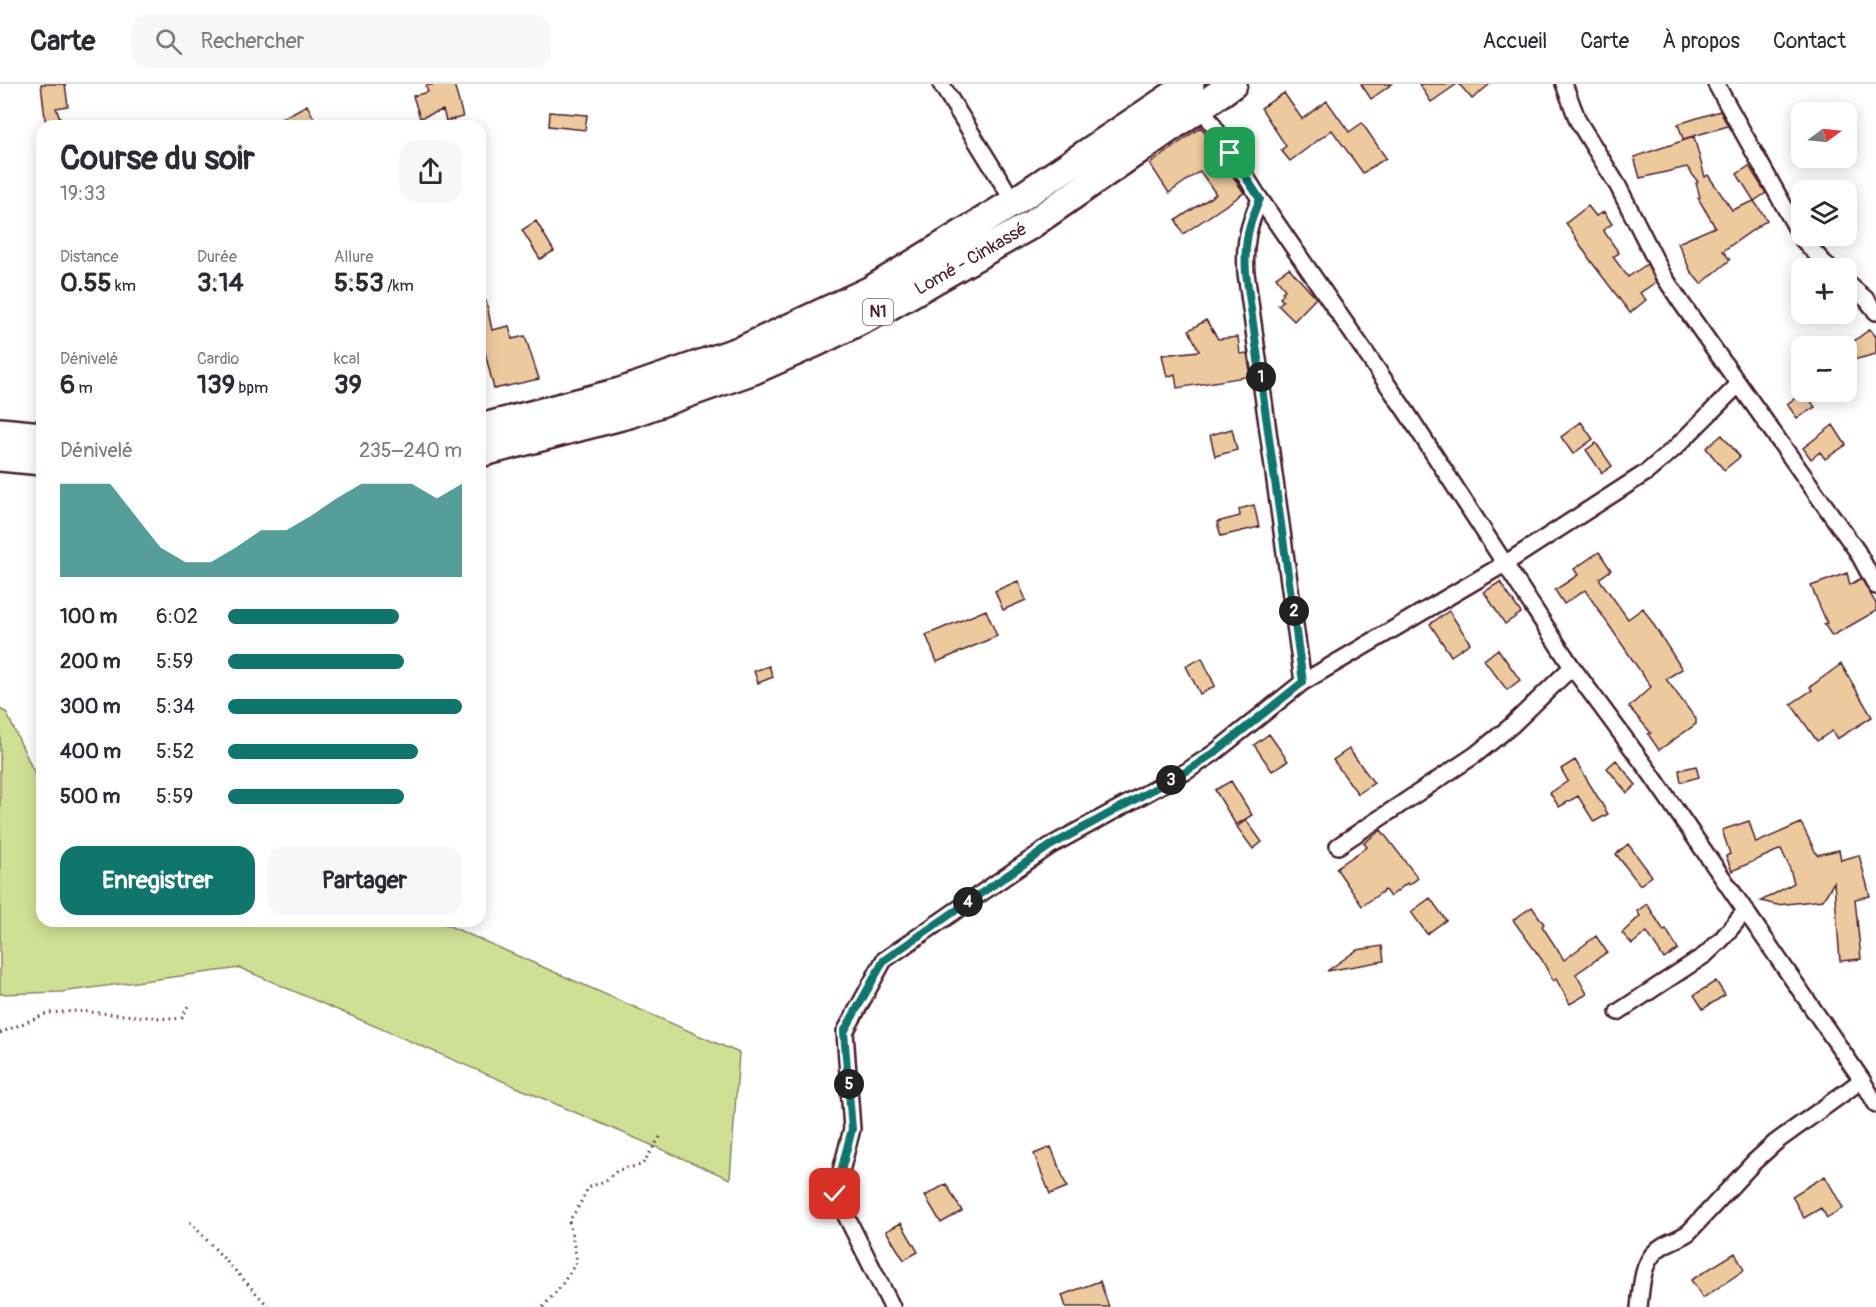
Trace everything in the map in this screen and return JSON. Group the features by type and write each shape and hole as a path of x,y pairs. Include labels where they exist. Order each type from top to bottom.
{"highway":[{"name":"Lomé - Cinkassé","path":"486,427 620,392 744,349 871,290 1195,95 1233,84"},
{"name":"Lomé - Cinkassé","path":"486,451 629,414 754,370 882,310 1029,226 1195,95"},
{"path":"0,432 36,435"},
{"path":"0,457 36,460"}],"street":[{"path":"941,84 1014,202"},
{"path":"1564,84 1578,121 1618,186 1664,275 1738,385 1857,552 1876,585"},
{"path":"1716,84 1803,240 1819,258"},
{"path":"1195,95 1260,199 1407,413 1572,667 1652,774 1862,1080 1876,1104"},
{"path":"1260,199 1248,225 1245,241 1246,273 1303,682"},
{"path":"1857,291 1876,312"},
{"path":"892,1307 835,1194 852,1129 844,1032 884,960 1050,846 1187,771 1214,753 1303,682 1506,563 1647,472 1675,448 1738,385"},
{"path":"1338,846 1484,748 1518,720 1572,667"},
{"path":"1618,1012 1705,955 1746,910"},
{"path":"1639,1307 1643,1273 1655,1251 1682,1238 1776,1142 1862,1080"}],"path":[{"path":"0,1033 48,1014 77,1011 172,1019 182,1018 188,1006"},
{"path":"543,1307 561,1286 577,1261 569,1221 588,1188 606,1180 618,1170 642,1165 662,1134"},
{"path":"190,1222 269,1307"}],"green space":[{"path":"0,709 6,712 36,776 36,927 452,927 739,1053 730,1179 240,968 61,992 0,994"}],"building":[{"path":"41,84 65,84 68,106 56,108 61,120 45,120"},
{"path":"454,84 463,117 446,120 443,110 420,118 413,96 428,92 426,86"},
{"path":"1361,84 1392,84 1371,99"},
{"path":"1419,84 1457,84 1431,102"},
{"path":"1459,84 1490,84 1472,99"},
{"path":"1284,93 1302,119 1327,101 1349,132 1362,123 1386,158 1363,173 1332,130 1290,161 1281,150 1286,146 1261,108"},
{"path":"307,105 315,120 279,120"},
{"path":"1720,111 1728,126 1683,139 1678,124"},
{"path":"550,112 587,115 585,130 549,126"},
{"path":"1201,127 1244,193 1183,234 1176,220 1216,194 1200,171 1169,193 1150,164"},
{"path":"1694,137 1705,177 1708,175 1732,210 1754,201 1767,220 1723,251 1730,260 1701,284 1691,272 1678,243 1715,227 1698,198 1700,197 1696,183 1698,182 1687,167 1640,178 1634,157"},
{"path":"1749,166 1766,193 1754,201 1737,174"},
{"path":"1588,206 1596,216 1604,212 1612,224 1603,230 1619,253 1613,257 1628,277 1647,264 1656,282 1640,293 1646,300 1630,313 1590,260 1566,223"},
{"path":"536,221 554,251 540,259 522,230"},
{"path":"1289,268 1316,298 1294,321 1278,305 1283,301 1280,298 1285,290 1276,277"},
{"path":"486,301 492,330 509,326 512,339 525,336 539,379 494,389 486,357"},
{"path":"1206,320 1218,339 1238,337 1240,354 1247,353 1251,376 1177,388 1175,374 1167,377 1162,355 1199,351 1189,330"},
{"path":"1870,329 1876,337 1876,354 1857,359 1857,339"},
{"path":"1791,401 1811,402 1815,407 1797,418 1787,404"},
{"path":"1581,422 1593,439 1573,454 1561,437"},
{"path":"1833,425 1846,445 1825,459 1820,452 1811,459 1803,448"},
{"path":"1232,429 1237,450 1215,456 1210,435"},
{"path":"1722,435 1740,457 1724,470 1706,448"},
{"path":"1596,443 1612,466 1602,473 1586,450"},
{"path":"1254,505 1259,527 1221,536 1217,522 1240,516 1239,509"},
{"path":"1599,552 1611,570 1600,580 1628,619 1643,608 1682,669 1666,679 1696,719 1696,724 1659,750 1648,734 1651,733 1629,707 1651,687 1585,590 1564,604 1555,590 1578,575 1574,569"},
{"path":"1847,573 1850,585 1861,578 1876,604 1876,611 1832,636 1824,624 1827,623 1811,586"},
{"path":"1018,581 1026,600 1003,610 995,591"},
{"path":"1500,582 1521,613 1505,624 1484,592"},
{"path":"986,610 997,636 937,662 926,635"},
{"path":"1449,611 1470,643 1451,656 1430,624"},
{"path":"1498,649 1520,680 1507,690 1484,660"},
{"path":"1202,658 1215,686 1200,694 1186,666"},
{"path":"1841,664 1872,717 1837,739 1832,731 1817,741 1791,704 1812,690 1810,687"},
{"path":"769,666 773,677 758,683 754,671"},
{"path":"1269,734 1288,761 1272,771 1254,745"},
{"path":"1349,749 1374,783 1358,794 1333,760"},
{"path":"1575,760 1608,814 1594,822 1578,796 1559,807 1550,793 1568,781 1561,769"},
{"path":"1616,760 1636,785 1627,793 1607,768"},
{"path":"1696,766 1699,777 1681,782 1679,770"},
{"path":"1231,781 1252,815 1236,825 1215,790"},
{"path":"1246,820 1262,842 1253,849 1237,827"},
{"path":"1749,821 1756,843 1801,823 1817,855 1839,850 1841,860 1859,855 1870,896 1855,899 1861,959 1840,961 1834,882 1823,900 1777,905 1761,901 1794,883 1781,849 1732,871 1726,856 1730,854 1722,830"},
{"path":"1381,830 1418,878 1409,885 1407,883 1390,897 1385,890 1362,906 1336,868 1367,847 1364,843"},
{"path":"1628,844 1652,876 1640,885 1616,854"},
{"path":"1430,898 1446,920 1427,934 1411,912"},
{"path":"1647,904 1678,949 1664,959 1647,932 1632,944 1622,933 1640,916 1637,911"},
{"path":"1532,907 1564,960 1596,936 1607,952 1576,974 1587,994 1570,1004 1556,979 1553,981 1542,960 1513,920"},
{"path":"1382,946 1384,961 1327,971 1357,950"},
{"path":"1716,981 1725,995 1703,1009 1694,995"},
{"path":"1051,1147 1067,1187 1050,1194 1034,1154"},
{"path":"1825,1176 1843,1208 1827,1218 1821,1208 1804,1218 1792,1196"},
{"path":"946,1184 962,1211 941,1223 925,1196"},
{"path":"901,1223 918,1252 904,1260 886,1231"},
{"path":"1735,1253 1744,1270 1703,1298 1691,1280"},
{"path":"1100,1281 1109,1307 1066,1307 1062,1295"}],"route":[{"path":"835,1194 852,1129 844,1032 884,960 1050,846 1187,771 1214,753 1303,682 1246,273 1245,241 1248,225 1260,199 1230,153"}]}
